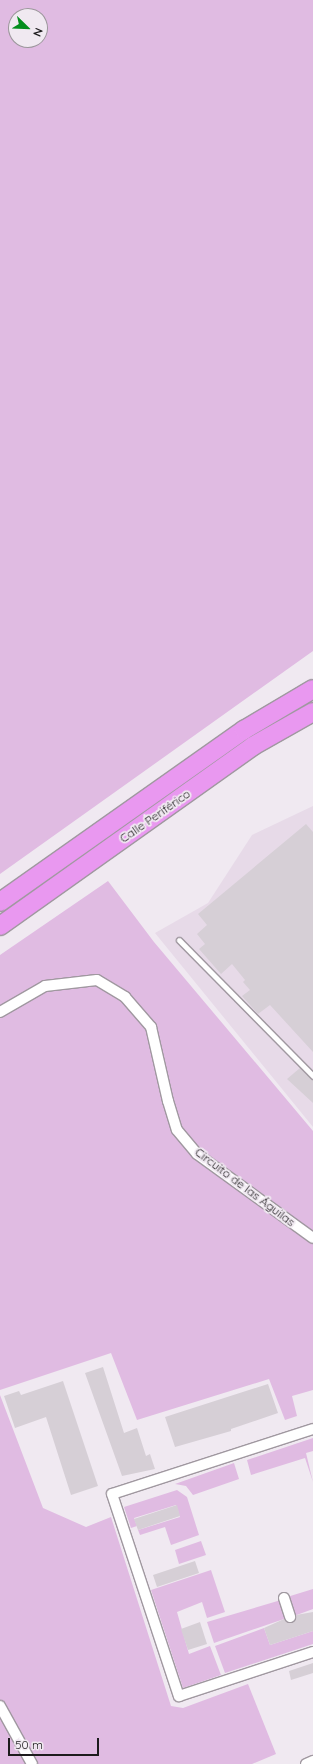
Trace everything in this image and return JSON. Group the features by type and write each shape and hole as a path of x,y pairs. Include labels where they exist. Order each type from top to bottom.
{"highway":[{"name":"Calle Periférico","path":"0,902 244,730 313,689"},
{"name":"Calle Periférico","path":"0,926 253,746 313,712"}],"street":[{"name":"Circuito de las Águilas","path":"0,1012 45,986 97,980 125,997 151,1027 168,1101 177,1130 197,1154 313,1238"},
{"path":"313,1429 112,1494 179,1696 313,1652"},
{"path":"284,1598 290,1617"},
{"path":"0,1706 32,1764"},
{"path":"306,1764 313,1761"}],"lane":[{"path":"179,940 313,1076"}],"shaded area":[{"path":"0,0 313,0 313,651 0,874"},
{"path":"313,806 313,1127 155,933 208,903 252,835"},
{"path":"108,881 154,942 313,1131 313,1390 292,1396 297,1416 285,1420 269,1379 137,1420 111,1353 0,1390 0,955"},
{"path":"0,1395 43,1508 86,1527 111,1517 171,1706 183,1708 248,1684 276,1754 252,1764 0,1764"},
{"path":"313,1438 313,1451 306,1453 313,1482 305,1458 251,1475 247,1460"},
{"path":"234,1463 239,1479 193,1495 186,1486 175,1484"},
{"path":"177,1490 187,1497 199,1535 171,1545 165,1527 140,1535 138,1530 180,1517 176,1505 134,1518 137,1526 131,1528 124,1507"},
{"path":"201,1541 206,1555 179,1564 175,1550"},
{"path":"211,1570 225,1612 207,1618 202,1602 177,1612 189,1654 210,1646 221,1675 183,1688 151,1590"},
{"path":"313,1589 313,1609 294,1616 287,1597"},
{"path":"281,1600 287,1618 214,1643 207,1622"},
{"path":"264,1628 270,1645 313,1631 313,1644 225,1673 215,1646"}],"building":[{"path":"306,824 313,832 313,1052 270,1005 258,1014 242,996 250,990 243,982 245,980 232,964 221,974 199,949 205,944 197,934 207,925 198,914"},
{"path":"300,1068 313,1080 313,1103 287,1079"},
{"path":"103,1367 124,1433 137,1428 146,1456 150,1454 155,1469 122,1476 85,1373"},
{"path":"63,1381 98,1486 71,1495 46,1417 15,1428 4,1396 19,1391 21,1395"},
{"path":"268,1384 278,1413 231,1429 231,1431 175,1447 165,1417"},
{"path":"177,1505 180,1516 138,1530 134,1519"},
{"path":"195,1561 199,1573 157,1587 153,1575"},
{"path":"313,1612 313,1631 270,1645 264,1628 284,1619 292,1623 296,1615"},
{"path":"200,1622 207,1644 188,1650 181,1629"},
{"path":"313,1663 313,1673 291,1680 289,1671"}]}
